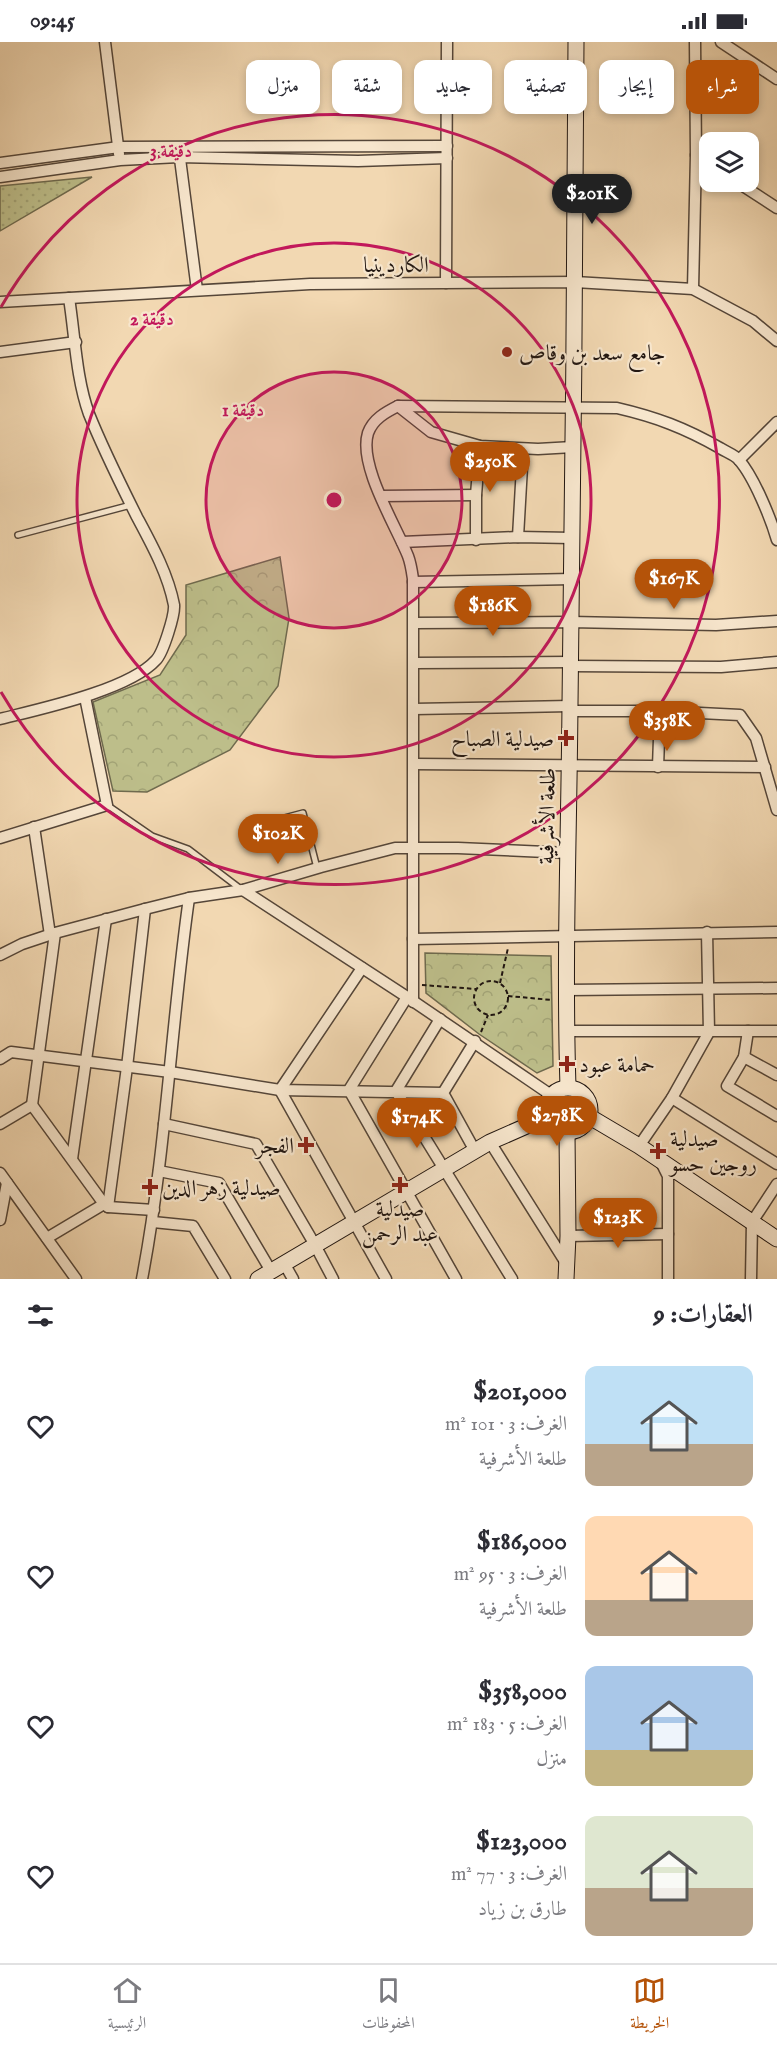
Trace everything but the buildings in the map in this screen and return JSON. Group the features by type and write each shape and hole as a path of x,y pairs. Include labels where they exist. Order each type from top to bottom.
{"main road":[{"name":"طلعة الأشرفية","path":"568,1087 566,937 572,579 576,42"},
{"path":"568,1087 582,1092 587,1097 591,1110 584,1127 567,1133 555,1128 547,1117 546,1106 551,1095 568,1087"},
{"path":"271,1271 490,1142 547,1117"},
{"path":"590,1117 639,1146 777,1239"},
{"path":"566,1279 567,1133"}],"street":[{"path":"105,42 120,160"},
{"path":"446,283 447,42"},
{"path":"693,289 696,155 695,42"},
{"path":"721,42 777,79"},
{"path":"0,163 118,147 358,161 447,152"},
{"path":"0,177 179,152"},
{"path":"179,152 197,290"},
{"path":"752,192 777,208"},
{"name":"الكاردينيا","path":"0,302 310,284 575,282 693,289 753,321 777,341"},
{"path":"0,719 85,697 134,677 157,660 168,633 174,608 156,553 113,470 89,412 79,369 69,298"},
{"path":"0,352 76,342"},
{"path":"398,406 431,432 480,446 523,449 573,447"},
{"path":"349,1090 410,999 413,985 413,582 409,560 374,482 369,464 366,447 368,433 380,417 398,406 616,408 645,414 693,433 739,460 754,484 777,540"},
{"path":"739,460 777,422"},
{"path":"476,540 476,495 480,446"},
{"path":"518,537 523,449"},
{"path":"382,496 476,495"},
{"path":"402,542 518,537 572,538"},
{"path":"413,582 572,579"},
{"path":"414,623 571,622 716,625 777,621"},
{"path":"414,663 721,667 777,662"},
{"path":"0,838 107,805 85,697"},
{"path":"414,709 570,709 740,715 756,738 777,810"},
{"path":"658,767 660,711"},
{"path":"414,764 765,767"},
{"path":"34,827 52,934 32,1105 106,1206"},
{"path":"0,955 22,944 106,919 189,898 243,890 395,848 568,852"},
{"path":"243,890 440,1019 477,1038 551,1095"},
{"path":"142,1279 153,1222 179,970 189,898"},
{"path":"106,1206 127,1067 145,909"},
{"path":"72,1158 106,919"},
{"path":"639,1146 672,1098 709,1032 707,932"},
{"path":"413,939 777,932"},
{"path":"280,1090 362,968"},
{"path":"567,990 777,987"},
{"path":"396,1091 440,1019"},
{"path":"567,1031 777,1031"},
{"path":"748,1031 744,1057 727,1086 777,1116"},
{"path":"442,1093 477,1038"},
{"path":"0,1059 10,1052 170,1072 280,1090 442,1093"},
{"path":"744,1057 777,1075"},
{"path":"280,1090 386,1279"},
{"path":"349,1090 456,1279"},
{"path":"396,1091 446,1168 512,1279"},
{"path":"442,1093 475,1151"},
{"path":"672,1098 777,1164"},
{"path":"0,1124 32,1105"},
{"path":"164,1124 255,1144 333,1279"},
{"path":"490,1142 566,1263"},
{"path":"660,1161 669,1176 668,1279"},
{"path":"159,1171 219,1183 271,1271 292,1279"},
{"path":"0,1173 76,1279"},
{"path":"0,1220 7,1183"},
{"path":"751,1279 752,1222 777,1184"},
{"path":"47,1238 106,1206 154,1210"},
{"path":"153,1222 193,1226 225,1279"},
{"path":"568,1236 668,1234"}],"lane":[{"path":"18,535 131,505"},
{"path":"107,805 152,836 188,849 243,890"},
{"path":"247,828 303,813 317,868"}],"path":[{"path":"500,983 510,938"},
{"path":"489,980 500,983 508,996 506,1006 499,1014 483,1013 476,1005 474,995 476,989 489,980"},
{"path":"413,985 476,989"},
{"path":"508,996 552,1000"},
{"path":"477,1038 488,1015"}],"green space":[{"path":"92,177 0,231 0,186"},
{"path":"280,557 289,618 278,686 230,750 147,792 113,791 93,702 160,675 186,635 186,585"},
{"path":"425,953 551,956 553,1066 537,1073 479,1034 426,993"}],"place":[{"name":"جامع سعد بن وقاص","path":"507,352"},
{"name":"صيدلية الصباح","path":"566,738"},
{"name":"حمامة عبود","path":"567,1064"},
{"name":"الفجر","path":"306,1145"},
{"name":"صيدلية روجين حسو","path":"658,1151"},
{"name":"صيدلية عبد الرحمن","path":"400,1185"},
{"name":"صيدلية زهر الدين","path":"150,1187"}]}
